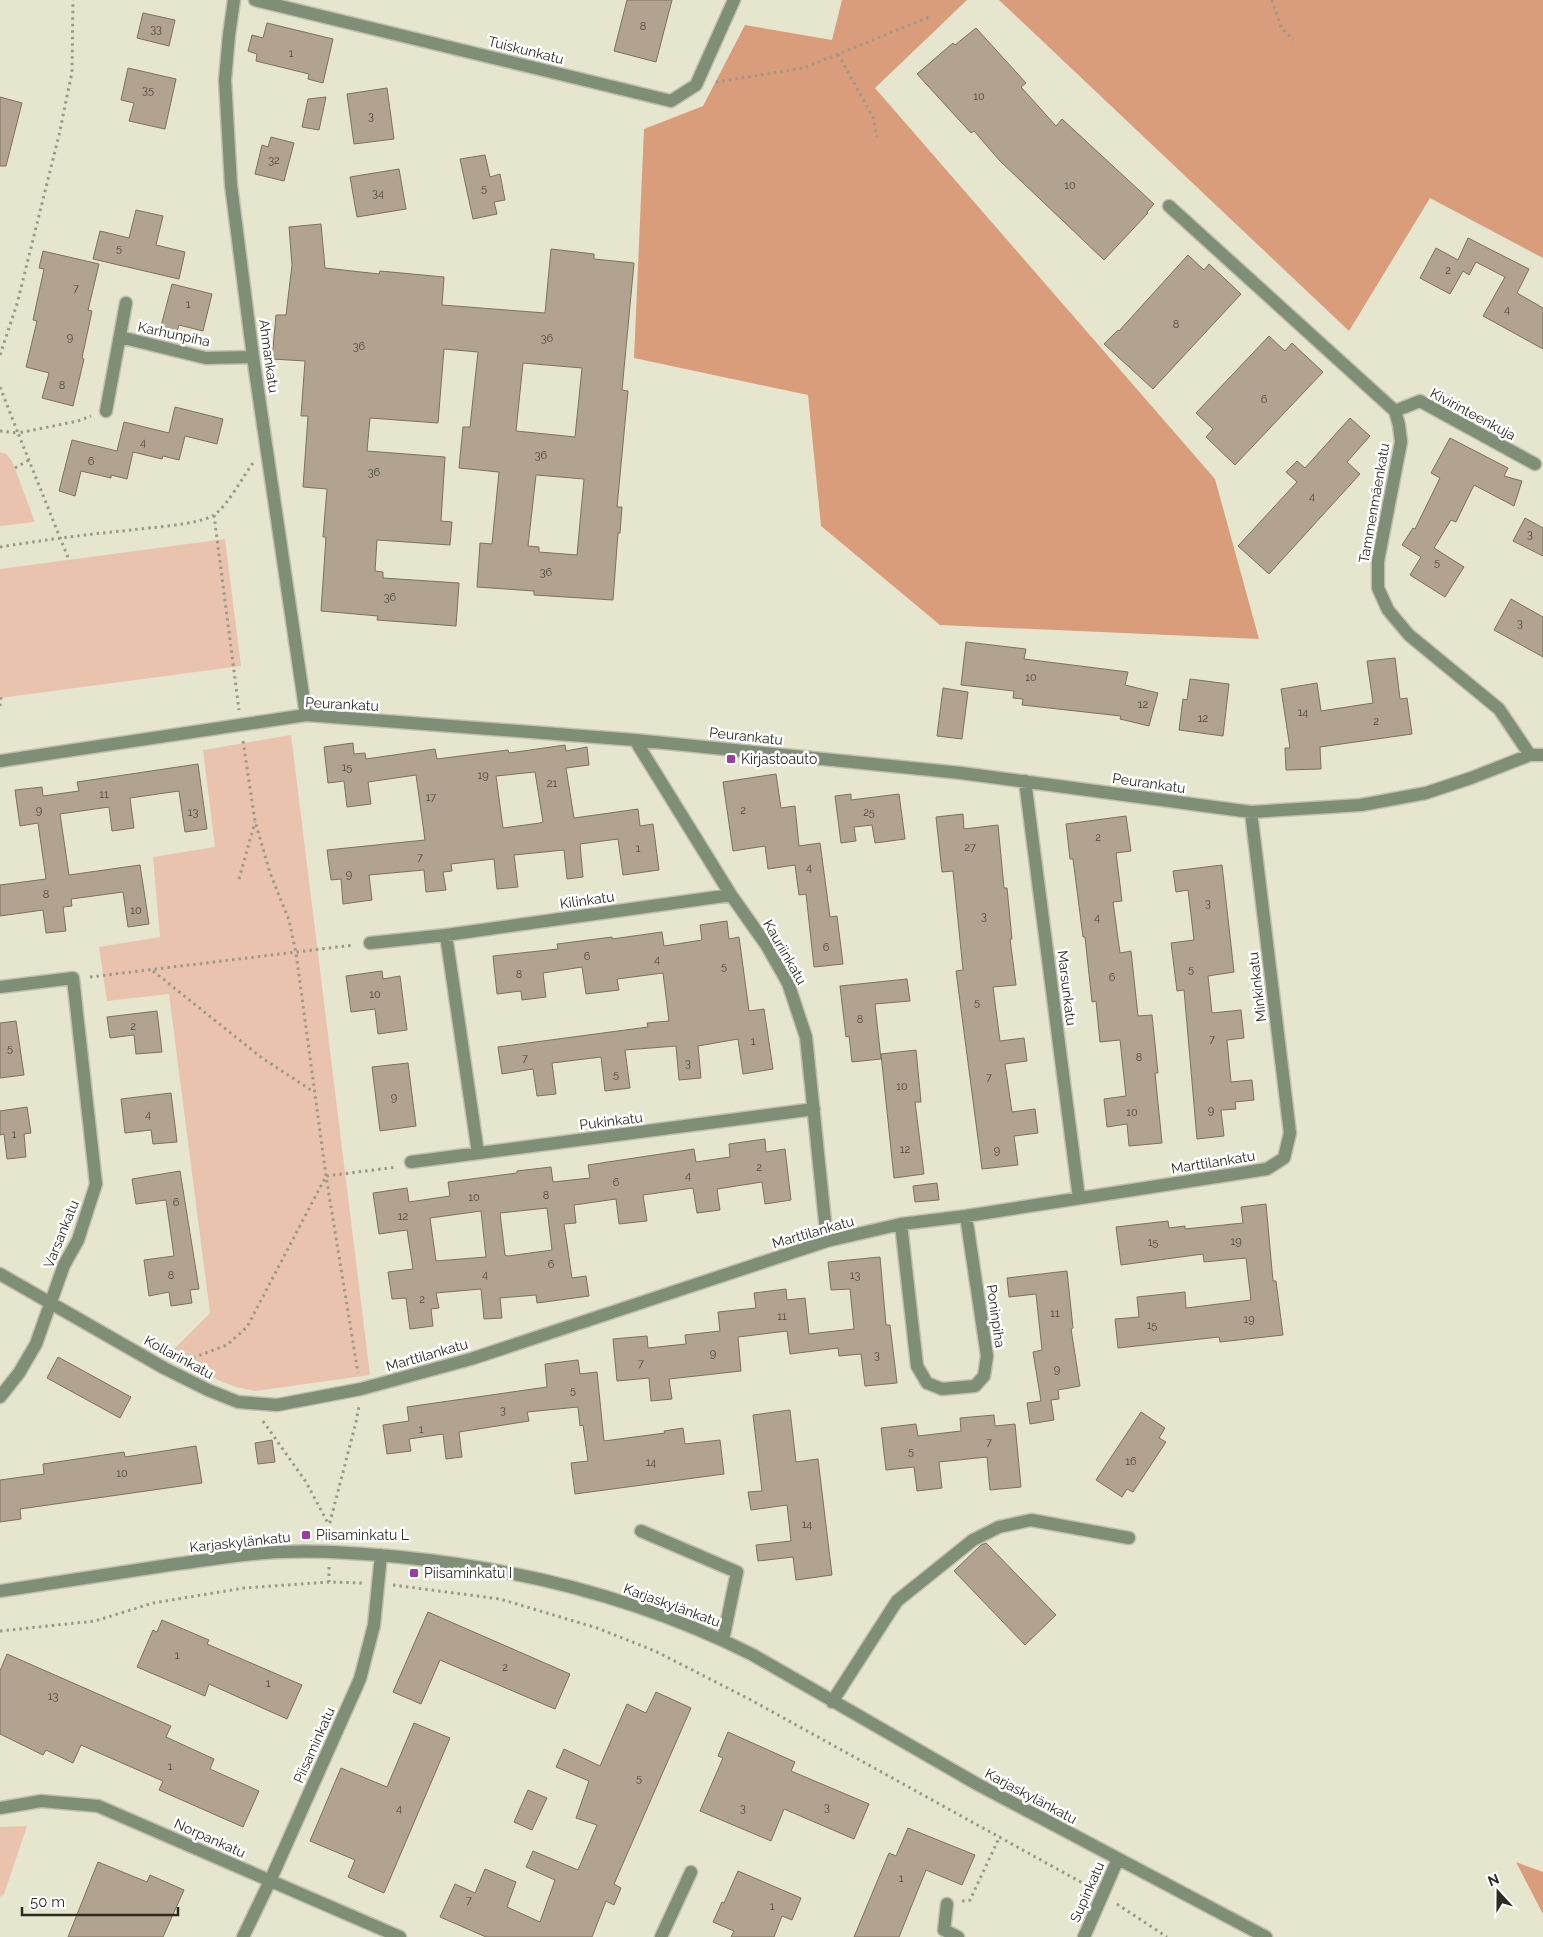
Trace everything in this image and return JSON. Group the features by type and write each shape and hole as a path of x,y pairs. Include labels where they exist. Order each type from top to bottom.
{"street":[{"name":"Ahmankatu","path":"234,0 225,80 231,185 253,356 306,715"},
{"name":"Tuiskunkatu","path":"255,0 671,101 696,85"},
{"path":"696,85 734,0"},
{"path":"1169,206 1395,411"},
{"name":"Karhunpiha","path":"106,411 126,303"},
{"name":"Karhunpiha","path":"120,337 206,358 253,356"},
{"name":"Kivirinteenkuja","path":"1395,411 1420,401 1535,464"},
{"name":"Tammenmäenkatu","path":"1395,411 1401,442 1378,561 1378,588 1388,610 1409,635 1498,709 1530,755"},
{"name":"Peurankatu","path":"0,761 306,715 635,740 961,773 1251,812 1361,805 1426,793 1472,778 1530,755 1543,755"},
{"name":"Kauriinkatu","path":"635,740 731,895 767,946 791,991 806,1037 827,1241"},
{"name":"Marsunkatu","path":"1025,781 1079,1198"},
{"name":"Minkinkatu","path":"1251,812 1290,1133 1284,1158"},
{"name":"Kilinkatu","path":"370,943 731,895"},
{"path":"446,934 478,1153"},
{"path":"0,987 72,978"},
{"name":"Varsankatu","path":"0,1397 19,1373 36,1344 64,1266 78,1240 96,1184 72,978"},
{"name":"Pukinkatu","path":"411,1162 814,1109"},
{"name":"Marttilankatu","path":"361,1389 471,1359 827,1241 901,1224 966,1216 1266,1169 1284,1158"},
{"name":"Poninpiha","path":"901,1224 917,1366 927,1383 942,1389 974,1386 984,1376 987,1356 966,1216"},
{"name":"Kollarinkatu","path":"0,1274 164,1368 228,1399 251,1404 277,1405 361,1389"},
{"path":"832,1702 897,1601 974,1540 999,1527 1032,1520 1129,1538"},
{"path":"641,1532 737,1572 723,1640"},
{"name":"Karjaskylänkatu","path":"0,1591 279,1552 329,1551 381,1555 465,1565 525,1575 623,1603 723,1640 753,1655 977,1784 1266,1937"},
{"name":"Piisaminkatu","path":"243,1937 360,1679 371,1639 381,1555"},
{"name":"Norpankatu","path":"0,1808 41,1801 98,1806 400,1937"},
{"name":"Supinkatu","path":"1084,1937 1118,1859"},
{"path":"661,1937 691,1872"},
{"path":"947,1904 944,1930 958,1937"}],"path":[{"path":"0,355 17,304 60,135 72,72 73,0"},
{"path":"1272,0 1281,27 1294,40"},
{"path":"696,85 804,68 929,17"},
{"path":"838,54 872,117 877,137"},
{"path":"0,387 69,560"},
{"path":"0,431 18,433 78,421 106,411"},
{"path":"0,546 177,524 214,515 223,506 253,462 267,453"},
{"path":"15,468 28,460"},
{"path":"214,515 255,821 270,873 289,920 296,953 326,1176 361,1389 356,1422 329,1526 329,1582"},
{"path":"0,706 1,697"},
{"path":"239,879 255,821"},
{"path":"72,978 153,970 370,943"},
{"path":"153,970 262,1058 314,1092"},
{"path":"326,1176 403,1167 411,1162"},
{"path":"164,1368 218,1349 234,1340 247,1327 326,1176"},
{"path":"251,1404 306,1482 329,1526"},
{"path":"0,1631 95,1621 153,1603 244,1588 329,1582 404,1586 500,1599 597,1628 646,1648 751,1700 1102,1894 1167,1937"},
{"path":"947,1904 970,1900 1000,1836"}],"shaded area":[{"path":"842,0 967,0 875,88 1215,479 1259,639 940,625 821,526 808,395 634,358 644,129 703,106 745,25 832,40"},
{"path":"999,0 1543,0 1543,258 1430,198 1349,331"},
{"path":"0,452 6,454 12,461 35,522 0,526"},
{"path":"225,539 241,666 0,698 0,569"},
{"path":"291,735 370,1375 255,1391 220,1381 171,1352 210,1313 169,994 107,1001 99,947 160,937 153,857 215,847 203,750"},
{"path":"27,1826 4,1894 0,1897 0,1827"},
{"path":"1516,1862 1543,1872 1543,1914"}],"building":[{"path":"627,0 672,0 656,62 614,51"},
{"path":"143,13 175,20 169,46 137,38"},
{"path":"267,23 333,39 323,83 308,79 309,74 256,61 257,54 248,51 252,35 263,38"},
{"path":"976,28 1026,83 1021,87 1056,126 1062,119 1154,204 1148,213 1104,260 1000,161 974,131 971,133 917,74 953,43 955,45"},
{"path":"128,68 176,79 165,129 129,121 134,103 121,100"},
{"path":"387,88 394,139 354,144 347,94"},
{"path":"0,97 22,103 6,166 0,166"},
{"path":"326,97 319,130 302,127 308,99"},
{"path":"271,137 294,143 284,181 255,174 262,145 268,147"},
{"path":"485,155 490,177 500,174 505,200 494,202 497,214 473,219 460,159"},
{"path":"399,169 406,209 357,217 350,177"},
{"path":"136,210 163,216 156,245 185,252 179,279 93,259 100,231 129,238"},
{"path":"321,224 325,268 379,274 380,271 444,277 442,305 545,313 551,249 594,254 594,259 634,263 622,390 628,391 617,507 622,507 613,600 534,595 534,591 477,587 480,543 492,544 499,472 459,468 463,427 470,427 478,352 444,349 438,423 370,418 367,451 445,457 441,521 452,522 450,545 377,540 375,571 383,572 383,578 459,583 456,626 377,620 378,616 321,611 326,537 323,537 327,489 303,487 308,416 301,416 305,361 272,359 276,315 286,315 292,265 289,227","holes":["523,363 582,368 575,437 516,431","536,475 584,479 577,555 539,552 539,547 528,546"]},
{"path":"1468,238 1529,269 1517,293 1543,308 1543,349 1483,316 1505,277 1476,262 1469,275 1463,271 1450,294 1420,278 1436,248 1458,260"},
{"path":"43,251 99,264 88,310 92,311 82,358 84,359 73,406 42,398 49,373 26,367 37,321 33,320 44,269 39,268"},
{"path":"1188,255 1204,270 1209,264 1241,294 1153,389 1104,344 1119,331"},
{"path":"172,284 212,294 203,331 179,325 176,334 160,330"},
{"path":"1269,336 1285,351 1292,343 1323,372 1235,465 1206,437 1213,429 1196,413"},
{"path":"175,407 223,419 217,444 185,436 179,460 163,456 162,459 133,452 127,479 111,475 111,478 81,471 75,496 59,491 72,440 117,451 124,422 169,433"},
{"path":"1350,418 1370,436 1347,462 1360,474 1269,574 1238,546 1297,482 1286,472 1297,461 1305,468"},
{"path":"1450,438 1508,468 1504,476 1522,481 1514,506 1474,485 1456,522 1451,520 1434,548 1464,567 1445,597 1410,575 1421,557 1402,545 1413,528 1415,529 1440,478 1431,473"},
{"path":"1525,518 1543,528 1543,556 1513,541"},
{"path":"1511,599 1543,617 1543,657 1494,630"},
{"path":"966,642 1026,649 1024,659 1128,672 1125,685 1158,693 1149,726 1120,719 1121,716 1022,705 1023,699 1013,698 1014,691 961,685"},
{"path":"1395,658 1400,699 1407,698 1412,734 1320,747 1321,769 1286,770 1285,748 1290,748 1281,689 1317,683 1321,711 1373,703 1367,661"},
{"path":"1190,679 1229,684 1223,736 1179,730 1183,699 1187,700"},
{"path":"943,688 968,692 962,739 937,736"},
{"path":"353,743 354,754 365,753 366,759 435,749 437,759 508,750 509,753 565,745 566,751 587,747 589,765 566,768 574,818 638,809 640,826 653,824 659,870 623,875 618,839 580,844 583,877 567,879 564,850 514,855 518,887 497,889 494,859 451,864 452,871 443,872 446,890 426,892 424,870 369,875 372,900 343,904 341,879 331,880 327,850 425,840 416,775 368,782 371,804 347,807 344,781 328,783 324,747","holes":["535,772 543,822 503,828 496,776"]},
{"path":"198,764 207,829 185,832 179,791 130,798 134,828 112,831 109,807 60,814 69,875 140,865 149,924 128,927 123,892 71,899 72,906 63,907 66,931 46,933 43,910 0,916 0,885 46,879 38,823 20,826 15,790 42,787 43,796 79,791 77,782"},
{"path":"776,774 781,808 795,806 799,846 820,843 830,917 837,916 843,964 814,967 806,894 799,895 795,865 768,869 765,846 733,851 723,782"},
{"path":"851,794 851,800 899,794 905,839 875,843 872,825 854,827 856,841 841,843 835,796"},
{"path":"963,814 964,829 998,825 1004,888 1007,888 1012,939 1010,939 1016,985 993,987 1000,1041 1024,1038 1027,1061 1005,1064 1012,1112 1035,1109 1038,1133 1014,1136 1018,1165 982,1169 956,971 963,970 953,871 942,872 936,817"},
{"path":"1126,816 1131,851 1116,853 1122,901 1113,902 1120,953 1131,951 1138,1016 1152,1015 1158,1073 1155,1073 1162,1143 1129,1146 1127,1124 1107,1127 1104,1099 1126,1096 1120,1040 1100,1042 1096,1001 1092,1002 1085,937 1083,937 1073,859 1070,859 1066,824"},
{"path":"1222,865 1234,972 1208,976 1212,1013 1241,1010 1244,1038 1227,1040 1231,1082 1252,1080 1254,1100 1235,1102 1236,1109 1221,1110 1224,1136 1197,1139 1184,990 1177,991 1171,943 1194,940 1188,890 1176,892 1173,871"},
{"path":"727,921 729,939 739,937 749,1011 764,1009 773,1069 743,1074 738,1039 698,1046 701,1078 679,1080 676,1046 625,1050 630,1088 605,1091 601,1057 552,1063 556,1094 537,1096 533,1069 502,1074 498,1047 648,1027 647,1023 669,1021 663,973 617,979 619,990 586,994 582,967 543,973 546,997 522,1000 521,991 497,994 493,956 558,949 557,944 662,932 664,946 702,940 700,925"},
{"path":"382,971 383,979 400,976 407,1030 378,1034 375,1009 351,1012 346,976"},
{"path":"907,979 910,1001 875,1004 881,1059 852,1062 849,1036 846,1037 840,986"},
{"path":"157,1011 162,1052 136,1054 134,1035 110,1038 107,1017"},
{"path":"16,1021 24,1075 0,1078 0,1023"},
{"path":"916,1050 921,1102 915,1102 924,1174 894,1178 881,1054"},
{"path":"408,1063 416,1126 380,1131 372,1067"},
{"path":"171,1093 177,1142 153,1144 151,1130 125,1133 121,1099"},
{"path":"27,1107 31,1133 24,1134 26,1157 7,1159 4,1134 0,1135 0,1111"},
{"path":"765,1139 766,1152 785,1149 791,1200 765,1204 762,1182 717,1189 720,1210 697,1213 693,1188 643,1195 647,1221 619,1224 616,1199 574,1205 576,1223 564,1224 572,1278 586,1276 589,1296 537,1303 536,1295 500,1298 502,1318 484,1319 481,1289 436,1293 439,1308 431,1309 433,1326 410,1329 406,1298 392,1299 388,1272 413,1269 407,1230 379,1234 373,1193 407,1188 409,1202 450,1196 448,1182 551,1167 553,1182 590,1178 588,1165 694,1149 696,1162 730,1157 729,1144","holes":["547,1208 552,1250 505,1255 500,1213","481,1211 486,1257 436,1261 430,1218"]},
{"path":"180,1171 199,1289 190,1290 192,1303 171,1306 169,1292 149,1296 144,1260 174,1256 166,1200 136,1204 132,1179"},
{"path":"937,1183 939,1200 915,1202 913,1186"},
{"path":"1266,1204 1273,1281 1276,1281 1283,1335 1220,1342 1219,1337 1118,1348 1115,1319 1139,1317 1137,1297 1185,1292 1186,1308 1251,1300 1246,1258 1204,1262 1203,1254 1121,1265 1116,1227 1168,1221 1169,1228 1185,1226 1185,1229 1243,1223 1241,1207"},
{"path":"880,1257 886,1325 890,1325 897,1383 865,1386 861,1354 839,1356 838,1348 790,1354 787,1331 738,1337 741,1371 669,1379 672,1399 651,1401 649,1378 617,1381 613,1339 647,1336 648,1348 686,1344 685,1335 720,1331 718,1312 756,1308 754,1293 786,1289 787,1300 805,1298 809,1334 854,1329 850,1289 831,1290 828,1262"},
{"path":"1067,1271 1073,1328 1071,1329 1080,1386 1058,1390 1059,1399 1051,1400 1054,1420 1030,1424 1027,1403 1041,1401 1033,1352 1042,1350 1036,1294 1009,1297 1007,1278"},
{"path":"58,1357 131,1397 120,1418 47,1378"},
{"path":"578,1360 580,1374 597,1372 604,1441 665,1433 664,1431 683,1428 685,1444 720,1440 724,1474 575,1494 571,1463 588,1461 583,1425 580,1426 578,1407 527,1412 529,1421 459,1432 462,1457 446,1459 443,1434 409,1439 411,1451 387,1454 383,1425 409,1421 407,1407 547,1387 545,1364"},
{"path":"790,1410 796,1462 818,1459 832,1575 796,1580 793,1557 758,1561 756,1545 791,1541 787,1505 751,1510 748,1492 762,1491 753,1415"},
{"path":"1141,1412 1165,1428 1159,1438 1166,1442 1133,1492 1127,1489 1122,1497 1096,1480"},
{"path":"994,1415 995,1426 1015,1424 1021,1487 990,1490 987,1457 939,1462 942,1488 917,1491 914,1467 886,1470 881,1428 916,1424 918,1436 961,1431 960,1418"},
{"path":"272,1440 275,1462 258,1464 255,1443"},
{"path":"196,1446 202,1483 20,1509 21,1519 0,1522 0,1480 44,1474 43,1464 124,1452 125,1457"},
{"path":"986,1543 1056,1615 1025,1645 954,1571 981,1545"},
{"path":"428,1612 570,1674 555,1709 440,1660 421,1704 393,1692"},
{"path":"162,1620 209,1640 207,1644 302,1685 287,1719 209,1684 205,1696 137,1667 153,1630 157,1632"},
{"path":"7,1654 171,1726 166,1737 214,1759 210,1769 259,1791 243,1827 159,1790 163,1781 81,1745 73,1763 46,1750 43,1755 0,1734 0,1671"},
{"path":"656,1692 691,1708 614,1884 621,1888 614,1905 606,1901 592,1937 486,1937 440,1917 455,1884 475,1893 485,1869 516,1882 507,1907 540,1922 555,1880 526,1867 533,1851 578,1870 597,1825 576,1818 589,1781 556,1767 564,1749 600,1766 627,1704 646,1713"},
{"path":"414,1723 450,1738 384,1893 348,1877 355,1860 310,1841 341,1768 387,1787"},
{"path":"728,1732 795,1762 791,1771 869,1804 854,1839 784,1809 771,1841 700,1811 723,1758 718,1756"},
{"path":"528,1790 547,1798 532,1830 514,1822"},
{"path":"908,1828 975,1855 962,1885 926,1870 899,1937 854,1937 889,1853 896,1856"},
{"path":"98,1862 147,1882 150,1875 184,1890 163,1937 68,1937"},
{"path":"738,1871 801,1898 792,1920 782,1916 774,1937 731,1937 734,1931 713,1922 722,1902 724,1903"}],"place":[{"name":"Kirjastoauto","path":"731,759"},
{"name":"Piisaminkatu L","path":"306,1535"},
{"name":"Piisaminkatu I","path":"414,1573"}]}
